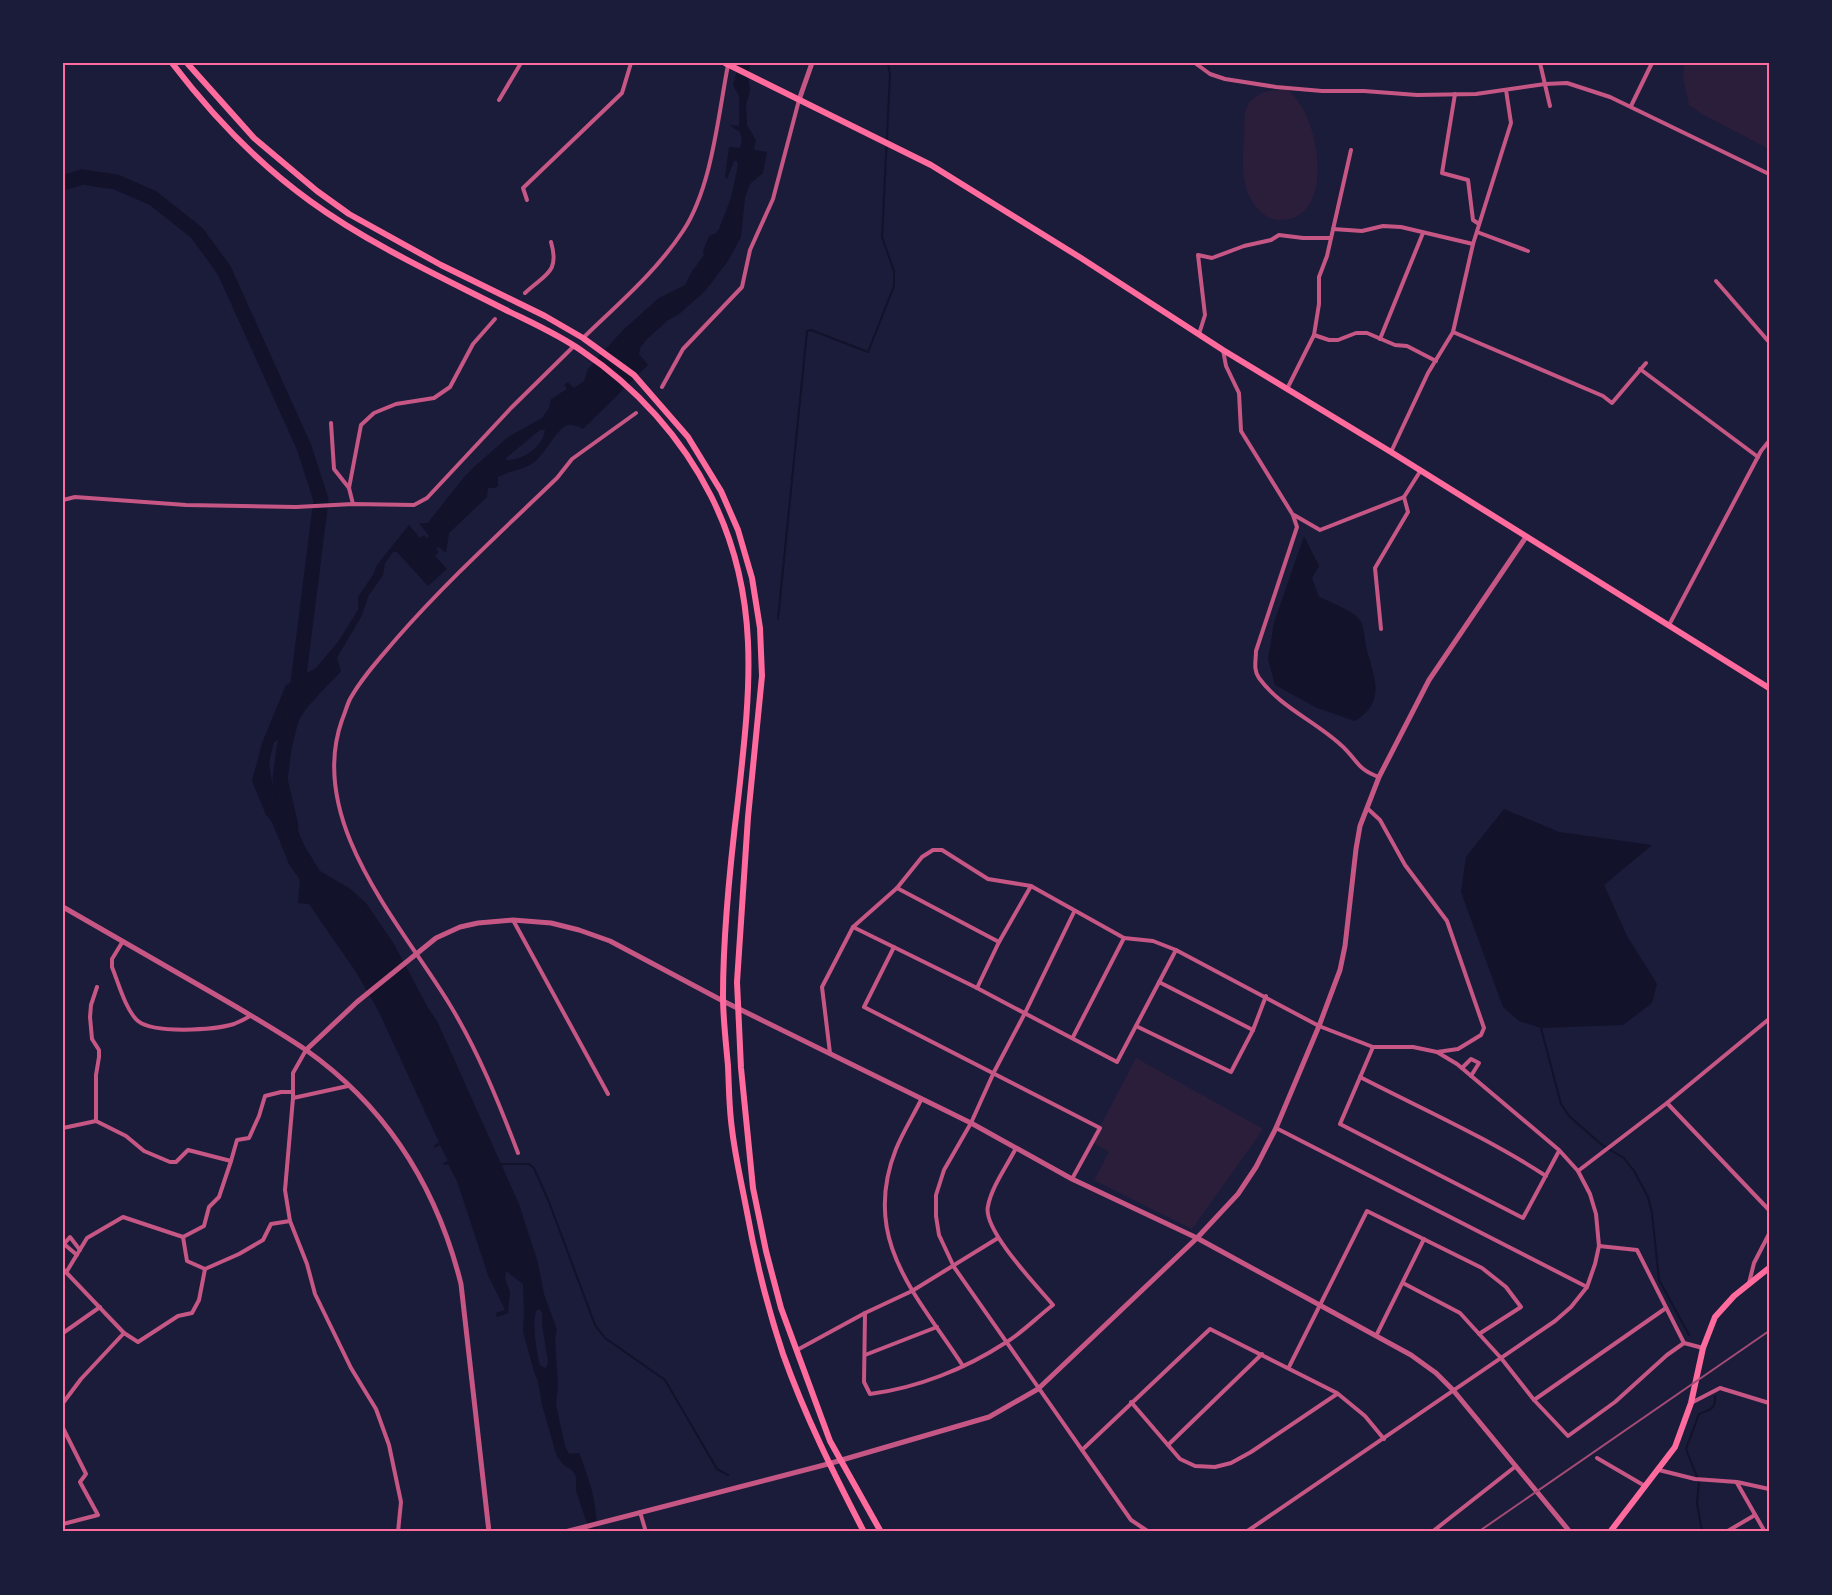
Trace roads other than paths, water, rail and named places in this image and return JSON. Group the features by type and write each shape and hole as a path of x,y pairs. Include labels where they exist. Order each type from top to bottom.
{"main road":[{"path":"172,63 215,116 310,201 393,252 582,350 625,384 655,414 678,442 711,496 731,544 741,579 747,618 750,679 728,889 723,1000 731,1128 754,1251 784,1356 828,1464 864,1532"},
{"path":"187,63 254,138 317,191 349,214 441,265 545,316 586,340 634,375 688,437 721,491 738,530 752,578 760,628 762,676 746,838 737,982 745,1126 753,1188 781,1308 830,1441 881,1531"},
{"path":"729,65 931,165 1223,350 1421,470 1769,688"},
{"path":"1610,1532 1675,1448 1691,1404 1703,1348 1715,1317 1734,1296 1769,1268"}],"street":[{"path":"499,100 521,63"},
{"path":"527,200 523,188 622,93 631,63"},
{"path":"662,387 683,349 742,287 750,250 773,199 796,98 812,63"},
{"path":"1195,63 1210,74 1225,79 1276,87 1417,95 1506,90 1567,83 1630,106 1769,174"},
{"path":"1540,63 1550,106"},
{"path":"1630,106 1652,63"},
{"path":"586,340 655,268 683,230 697,204 707,172 729,65"},
{"path":"1391,452 1453,332 1473,244 1511,123 1506,90"},
{"path":"1455,94 1442,173 1468,180 1473,220 1479,224"},
{"path":"1287,389 1314,335 1319,304 1319,277 1331,238 1351,150"},
{"path":"1333,229 1362,231 1383,226 1401,227 1473,244"},
{"path":"1477,232 1528,251"},
{"path":"1380,339 1423,233"},
{"path":"1199,333 1205,315 1198,255 1212,258 1244,246 1271,240 1279,235 1331,238"},
{"path":"525,293 554,266 555,256 551,242"},
{"path":"1716,281 1769,342"},
{"path":"352,505 349,488 361,425 374,413 396,404 434,398 450,387 473,344 495,319"},
{"path":"1453,332 1603,396 1612,403 1646,363"},
{"path":"1314,335 1329,340 1338,340 1356,333 1367,333 1395,345 1407,346 1436,361"},
{"path":"63,500 75,496 186,505 296,507 414,505 427,498 511,408 574,346"},
{"path":"1223,350 1226,366 1239,393 1241,431 1293,515 1297,527 1256,651 1255,668 1258,676 1283,702 1342,746 1364,772 1379,777"},
{"path":"1640,369 1758,457"},
{"path":"518,1153 484,1071 452,1008 369,880 352,845 333,776 338,731 350,699 376,662 418,614 557,478 572,459 636,413"},
{"path":"331,423 334,469 349,488"},
{"path":"1669,626 1758,457 1769,441"},
{"path":"1293,515 1320,530 1404,496 1421,470"},
{"path":"1381,629 1375,568 1408,512 1404,496"},
{"path":"565,1532 828,1464 988,1417 1038,1389 1197,1238 1239,1194 1256,1167 1276,1128 1319,1026 1340,970 1360,826 1379,777 1429,680 1526,537"},
{"path":"830,1054 822,987 853,927 897,888 922,856 933,850 942,850 954,856 988,879 1031,886 1124,938 1153,941 1176,950 1319,1026 1373,1047 1413,1047 1437,1052 1458,1049 1481,1035 1484,1028 1447,921 1405,865 1380,820 1367,808"},
{"path":"977,988 999,942 1031,886"},
{"path":"897,888 999,942"},
{"path":"63,907 306,1050 349,1086 386,1126 414,1166 448,1238 464,1297 489,1532"},
{"path":"1074,912 971,1123 944,1170 936,1195 936,1216 939,1235 954,1267 1131,1520 1149,1532"},
{"path":"513,920 608,1094"},
{"path":"398,1532 401,1502 389,1445 376,1409 351,1368 315,1294 307,1264 290,1221 285,1190 293,1073 306,1050 361,999 436,938 460,927 513,920 551,923 610,941 737,1008 971,1123 1072,1179 1197,1238 1377,1334 1420,1361 1454,1390 1570,1532"},
{"path":"853,927 1073,1037 1117,1062 1176,950"},
{"path":"1073,1037 1124,938"},
{"path":"123,941 112,959 112,967 131,1013 138,1021 161,1030 222,1026 251,1016"},
{"path":"894,947 864,1007 1100,1128 1072,1179"},
{"path":"1159,982 1253,1030"},
{"path":"96,1121 96,1075 99,1050 92,1038 90,1017 97,987"},
{"path":"1136,1026 1231,1072 1253,1030 1266,996"},
{"path":"1578,1171 1667,1103 1769,1019"},
{"path":"1373,1047 1340,1124 1523,1218 1559,1150"},
{"path":"1246,1532 1555,1322 1572,1307 1587,1287 1599,1246 1596,1214 1590,1194 1578,1171 1559,1150 1462,1068 1437,1052"},
{"path":"1462,1068 1471,1059 1479,1063 1471,1076"},
{"path":"1360,1077 1487,1142 1546,1176"},
{"path":"293,1098 349,1086"},
{"path":"205,1269 200,1300 192,1313 178,1316 138,1342 124,1333 65,1270 87,1238 123,1217 183,1237 204,1226 209,1207 219,1197 237,1140 249,1138 265,1096 293,1092"},
{"path":"921,1100 896,1149 884,1201 886,1225 898,1267 963,1366"},
{"path":"1667,1103 1769,1210"},
{"path":"63,1128 96,1121 126,1137 144,1151 170,1162 176,1162 188,1150 231,1161"},
{"path":"1276,1128 1587,1287"},
{"path":"865,1313 864,1382 870,1394 912,1384 963,1366 1006,1343 1053,1305 998,1238 989,1221 987,1208 1016,1148"},
{"path":"1289,1367 1367,1211 1482,1268 1506,1287 1521,1307 1479,1334"},
{"path":"183,1237 187,1261 205,1269 263,1240 271,1224 290,1221"},
{"path":"1749,1283 1754,1263 1769,1234"},
{"path":"77,1255 64,1244 70,1237 80,1250"},
{"path":"797,1350 865,1313 912,1291 998,1238"},
{"path":"1377,1334 1424,1239"},
{"path":"1599,1246 1637,1250 1684,1343 1703,1348"},
{"path":"1403,1283 1460,1313 1568,1436 1615,1402 1667,1355 1684,1343"},
{"path":"63,1333 100,1307"},
{"path":"1534,1400 1666,1308"},
{"path":"865,1356 937,1327"},
{"path":"1082,1450 1210,1329 1289,1367 1337,1394 1365,1416 1383,1439"},
{"path":"63,1403 81,1379 124,1333"},
{"path":"1168,1445 1262,1354"},
{"path":"1691,1404 1720,1388 1769,1403"},
{"path":"1131,1402 1180,1459 1195,1466 1215,1467 1231,1463 1337,1394"},
{"path":"63,1428 86,1474 80,1482 98,1515 63,1524"},
{"path":"1596,1458 1645,1486"},
{"path":"1432,1532 1516,1466"},
{"path":"1659,1470 1695,1479 1737,1482 1769,1489"},
{"path":"1737,1482 1765,1532"},
{"path":"640,1512 646,1532"},
{"path":"1726,1532 1755,1515"}],"waterway":[{"path":"778,619 807,331 811,330 868,352 894,286 894,271 882,237 890,75 888,63"},
{"path":"63,183 82,177 116,182 153,198 197,233 224,270 304,447 321,500 296,699 284,748 280,780 291,826"},
{"path":"1541,1028 1561,1104 1569,1116 1602,1145 1624,1158 1648,1197 1652,1213 1659,1280 1689,1335"},
{"path":"501,1164 529,1164 534,1168 595,1325 605,1338 665,1380 717,1469 728,1475"},
{"path":"1702,1532 1697,1503 1699,1482 1686,1449 1699,1414 1712,1408 1715,1396"}],"railway":[{"path":"1478,1532 1769,1331"}]}
